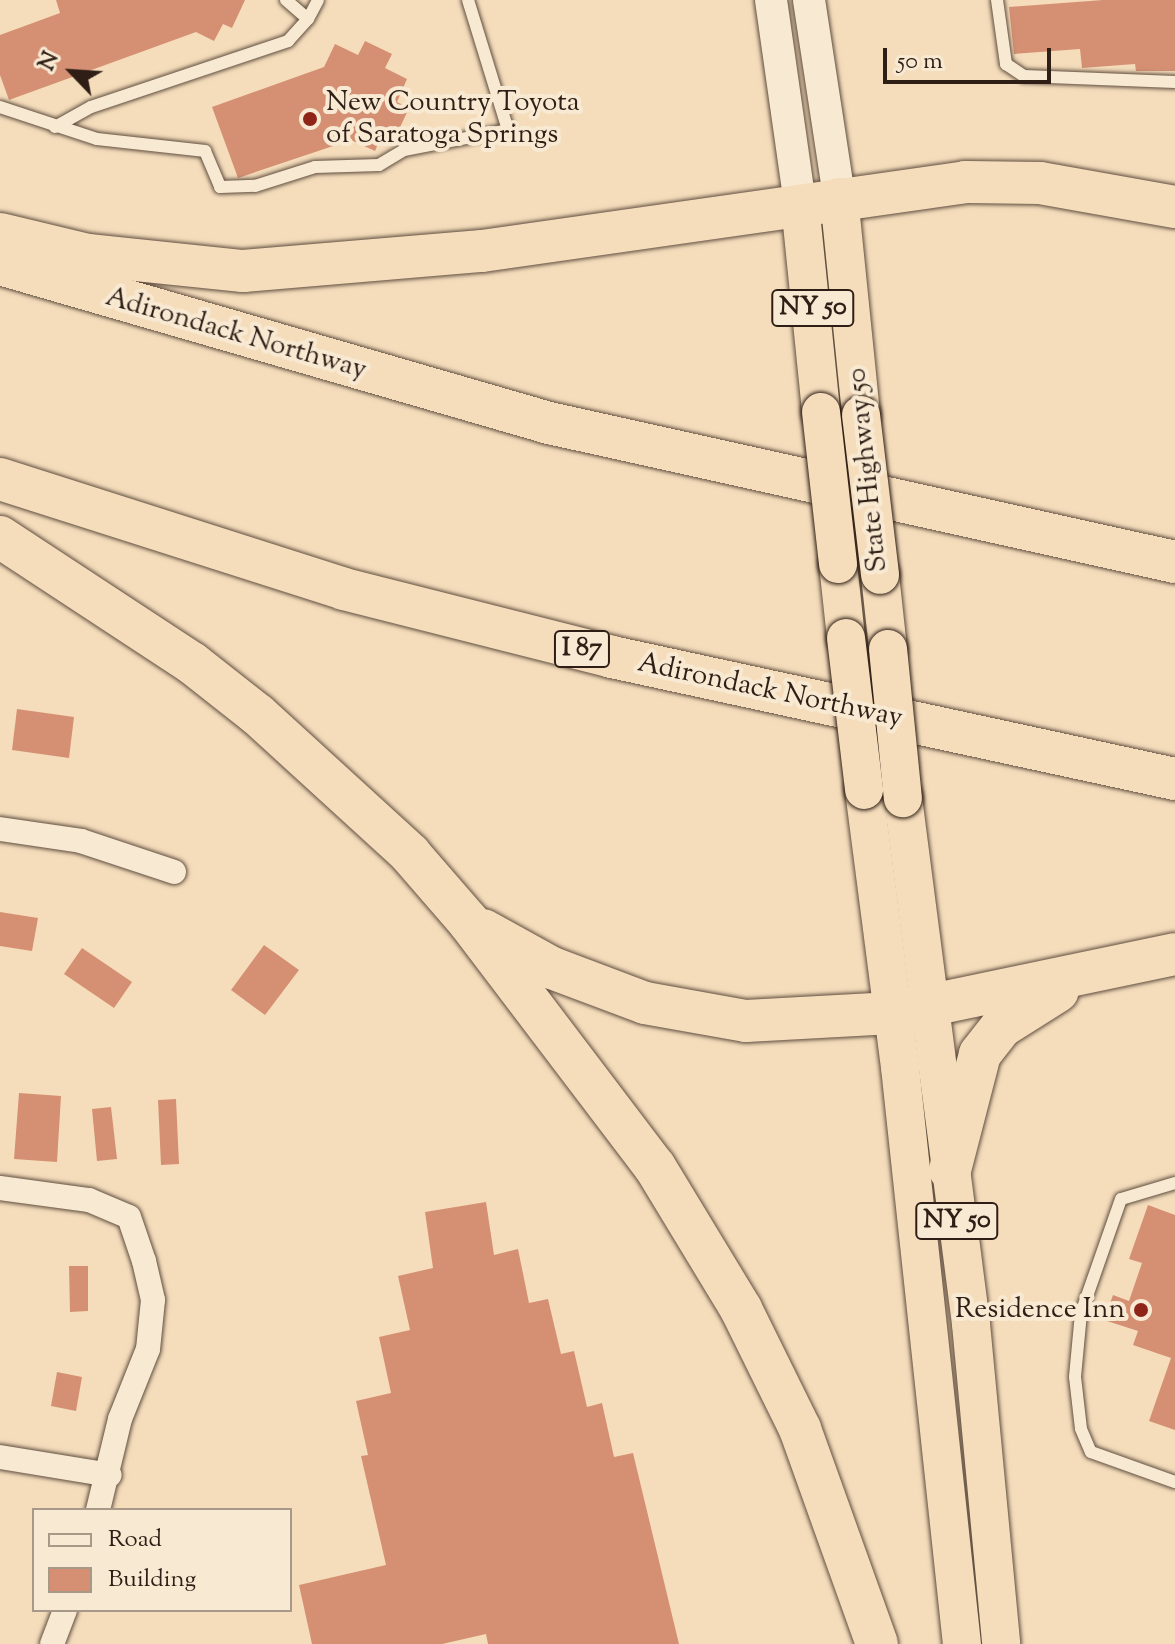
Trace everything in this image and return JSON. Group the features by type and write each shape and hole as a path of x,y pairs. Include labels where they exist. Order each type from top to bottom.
{"highway":[{"path":"0,234 88,255 243,271 482,251 965,182 1040,183 1175,207"},
{"name":"State Highway 50","path":"819,201 821,412 846,638 864,790 911,1010"},
{"name":"State Highway 50","path":"819,201 861,415 880,575 903,798 911,1010"},
{"name":"Adirondack Northway","path":"0,264 549,423 1175,562"},
{"name":"Adirondack Northway","path":"0,479 344,589 612,657 1175,779"},
{"path":"0,537 192,663 258,715 400,843 468,921 655,1167 741,1309 800,1429 877,1644"},
{"path":"468,921 552,968 645,1003 695,1016 815,1020 911,1010 1175,954"},
{"path":"950,1170 972,1070 986,1046 1019,1012 1098,969"},
{"name":"NY 50","path":"911,1010 950,1170 986,1457 1001,1644"},
{"name":"NY 50","path":"911,1010 962,1644"}],"main road":[{"name":"State Highway 50","path":"771,0 819,201"},
{"name":"State Highway 50","path":"809,0 819,201"}],"street":[{"path":"0,829 81,841 174,872"},
{"path":"0,1188 89,1200 129,1217 153,1300 148,1349 120,1419 110,1475 99,1508"},
{"path":"0,1457 110,1475"},
{"path":"52,1644 64,1612"}],"lane":[{"path":"286,0 308,19"},
{"path":"55,127 91,107 288,41 308,19 318,0"},
{"path":"0,107 97,139 205,151 220,187 255,186 315,167 379,165 404,150 508,130 468,0"},
{"path":"997,0 1006,64 1024,76 1175,82"},
{"path":"1175,1183 1121,1199 1081,1313 1075,1377 1081,1429 1091,1452 1175,1482"}],"building":[{"path":"56,0 245,0 232,28 223,24 214,41 196,32 9,100 0,75 0,35 60,13"},
{"path":"1103,0 1175,0 1175,71 1136,71 1135,64 1082,68 1080,49 1014,54 1009,7"},
{"name":"New Country Toyota of Saratoga Springs","path":"365,41 392,54 385,68 407,79 397,102 409,108 396,136 384,130 375,151 351,140 238,178 212,107 324,67 335,44 358,55"},
{"path":"17,709 74,717 69,758 12,750"},
{"path":"0,912 38,918 32,951 0,946"},
{"path":"264,945 299,970 265,1015 231,990"},
{"path":"82,948 132,982 114,1008 64,974"},
{"path":"19,1093 61,1096 57,1162 14,1159"},
{"path":"176,1099 179,1164 161,1165 158,1100"},
{"path":"111,1107 117,1159 97,1161 92,1109"},
{"path":"486,1202 494,1255 518,1249 529,1303 548,1299 561,1354 574,1351 587,1407 602,1403 614,1457 633,1453 679,1644 488,1644 486,1634 442,1644 312,1644 299,1585 386,1565 361,1456 368,1455 356,1401 391,1393 379,1337 410,1330 398,1276 433,1268 425,1212"},
{"name":"Residence Inn","path":"1148,1205 1175,1215 1175,1430 1149,1421 1171,1358 1133,1345 1138,1331 1104,1320 1113,1295 1129,1301 1142,1263 1129,1259"},
{"path":"69,1266 88,1266 88,1311 70,1312"},
{"path":"57,1372 82,1377 76,1411 51,1406"}],"place":[{"name":"New Country Toyota of Saratoga Springs","path":"310,119"},
{"name":"Residence Inn","path":"1141,1310"}]}
